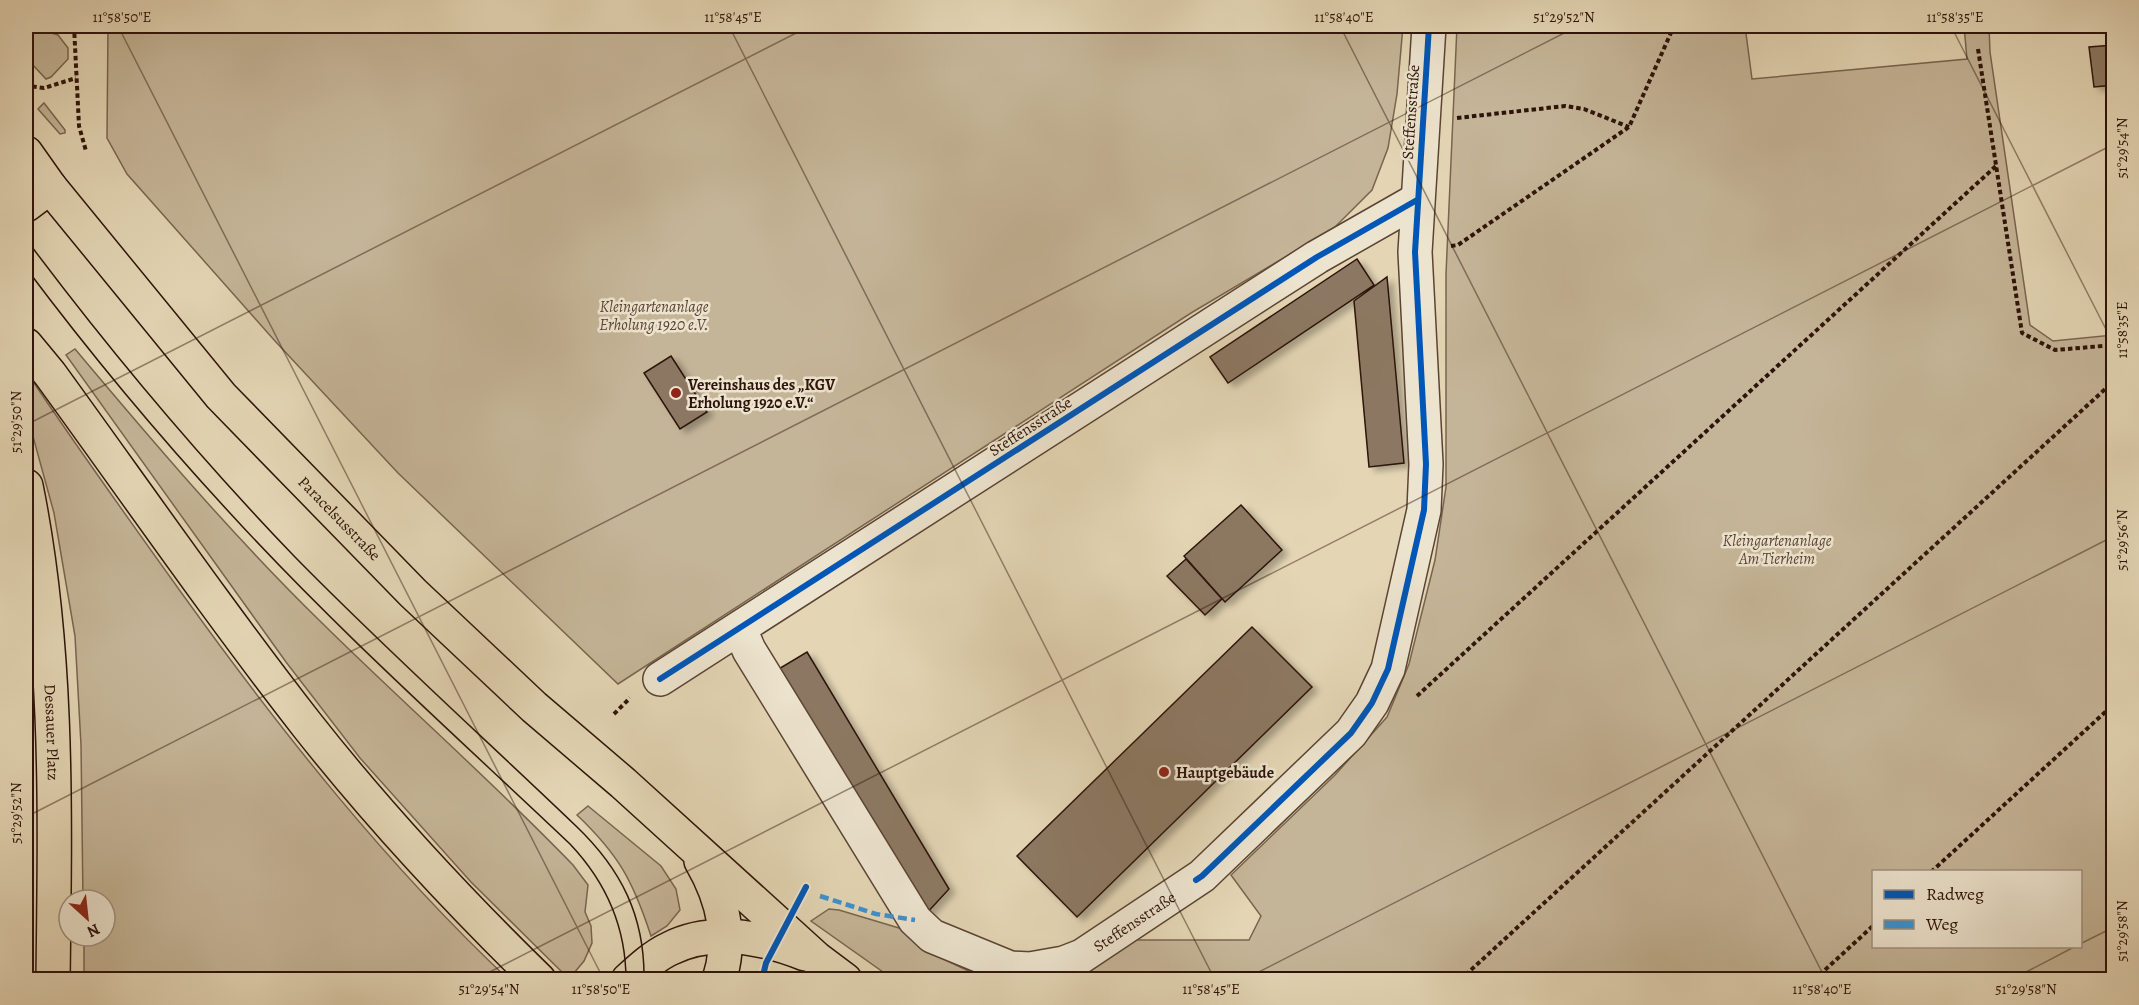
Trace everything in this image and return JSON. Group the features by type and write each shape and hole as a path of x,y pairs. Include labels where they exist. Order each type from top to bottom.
{"main road":[{"name":"Paracelsusstraße","path":"26,153 38,196 220,396 404,584 534,707 623,783 818,959 845,980"},
{"path":"26,345 50,374 308,726 385,818 492,934 539,980"},
{"name":"Dessauer Platz","path":"26,486 32,563 51,671 55,803 53,980"},
{"name":"Paracelsusstraße","path":"692,846 713,882 722,910 726,936"},
{"path":"628,980 667,949 696,939 726,936 776,944 818,959"},
{"path":"719,980 723,970 726,936"}],"street":[{"name":"Steffensstraße","path":"740,629 749,650 915,920 932,936 1010,968 1030,969 1064,963 1082,956 1196,880 1351,733 1372,703 1388,669 1424,510 1426,464 1416,252 1417,200 1429,26"},
{"name":"Steffensstraße","path":"660,679 1317,257 1417,200"}],"path":[{"path":"74,26 79,126 86,151"},
{"path":"1416,252 1458,245 1629,127 1674,26"},
{"path":"1978,49 2022,333 2055,350 2114,345"},
{"path":"28,78 44,88"},
{"path":"26,88 29,86 44,88 76,78"},
{"path":"40,97 44,88"},
{"path":"1475,116 1565,106 1584,109 1629,127"},
{"path":"1411,702 1996,166"},
{"path":"1460,980 2114,381"},
{"path":"614,714 631,698"},
{"path":"1933,870 2114,704"},
{"path":"1814,980 1872,926"}],"green space":[{"name":"Kleingartenanlage Erholung 1920 e.V.","path":"1403,26 1397,94 1388,148 1372,190 1334,228 1191,313 618,684 398,473 275,341 127,174 107,138 108,27"},
{"name":"Kleingartenanlage Am Tierheim","path":"1457,26 1745,26 1752,79 1967,59 1964,26 1989,26 1990,52 2030,325 2053,341 2113,335 2113,979 1070,980 1134,940 1249,940 1261,916 1231,875 1335,775 1387,717 1409,664 1435,560 1446,487 1446,274"},
{"path":"32,27 58,35 68,48 68,59 51,77 46,79 31,63"},
{"path":"44,103 65,133 60,134 38,109"},
{"path":"75,349 195,488 288,589 573,865 588,885 585,912 591,926 592,943 584,961 569,979 471,882 360,758 286,662 66,355"},
{"path":"32,380 183,595 336,795 420,890 508,979 84,979 84,948 117,948 117,888 83,888 81,745 75,636 54,513 26,411 26,388"},
{"path":"588,806 661,866 676,889 680,910 667,926 651,936 638,900 623,870 604,843 577,815"},
{"path":"829,909 899,928 946,960 985,979 893,979 811,921"}],"building":[{"path":"2114,45 2114,85 2094,87 2089,47"},
{"path":"1357,259 1374,285 1228,383 1210,357"},
{"path":"1387,277 1404,463 1369,467 1354,301"},
{"name":"Vereinshaus des „KGV Erholung 1920 e.V.“","path":"671,356 707,412 680,429 644,373"},
{"path":"1241,505 1282,550 1225,602 1184,556"},
{"path":"1186,559 1222,599 1205,615 1167,576"},
{"name":"Hauptgebäude","path":"1252,627 1312,687 1077,917 1017,856"},
{"path":"807,652 949,889 925,915 777,670"}],"tram line":[{"path":"26,239 155,402 258,518 363,625 592,842 618,877 635,914 640,935 644,980"},
{"path":"26,268 99,362 202,483 311,598 570,844 583,859 604,890 612,907 622,942 626,980"}],"marked path":[{"path":"820,896 876,914 915,920"}],"cycle path":[{"path":"1196,880 1351,733 1372,703 1388,669 1424,510 1426,464 1415,252 1429,26"},
{"path":"660,679 1317,257 1417,200"},
{"path":"762,980 766,963 806,887"}],"place":[{"name":"Vereinshaus des „KGV Erholung 1920 e.V.“","path":"676,393"},
{"name":"Hauptgebäude","path":"1164,772"}]}
